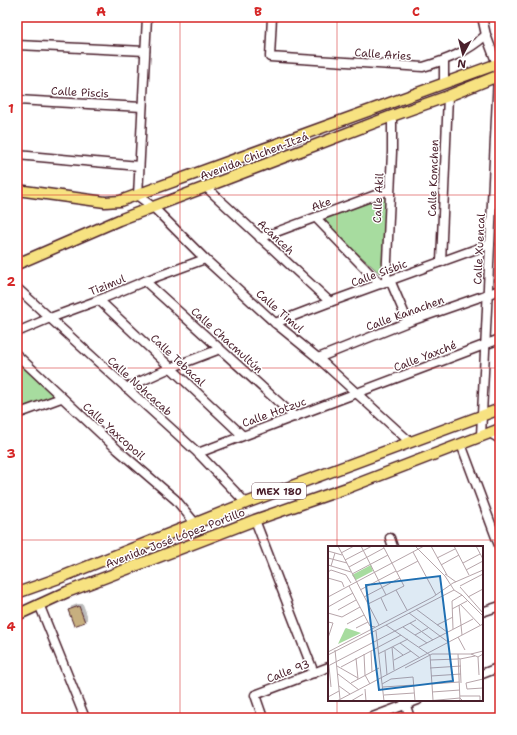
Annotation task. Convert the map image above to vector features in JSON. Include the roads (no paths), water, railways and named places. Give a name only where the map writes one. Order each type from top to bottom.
[{"type":"main road","name":"Avenida Chichen-Itzá","points":[[17,190],[105,202],[122,201],[499,63]]},
{"type":"main road","name":"Avenida Chichen-Itzá","points":[[17,264],[153,207],[207,188],[499,75]]},
{"type":"main road","points":[[122,201],[128,205],[134,215]]},
{"type":"main road","name":"Avenida José López Portillo","points":[[17,593],[60,578],[246,503],[500,410]]},
{"type":"main road","name":"Avenida José López Portillo","points":[[17,615],[67,592],[255,520],[347,488],[500,429]]},
{"type":"street","points":[[138,196],[147,17]]},
{"type":"street","name":"Calle Aries","points":[[272,17],[270,57],[423,67],[444,61],[472,47],[486,35]]},
{"type":"street","name":"Calle Xuencal","points":[[482,17],[486,35],[499,63],[497,149],[490,244],[482,416],[485,435]]},
{"type":"street","points":[[17,45],[145,50]]},
{"type":"street","points":[[444,61],[444,83]]},
{"type":"street","name":"Calle Komchen","points":[[441,262],[448,96]]},
{"type":"street","name":"Calle Piscis","points":[[17,100],[142,107]]},
{"type":"street","name":"Calle Akil","points":[[386,282],[389,190],[392,152],[392,116]]},
{"type":"street","points":[[17,156],[139,166]]},
{"type":"street","name":"Acanceh","points":[[207,188],[330,302]]},
{"type":"street","name":"Ake","points":[[260,238],[389,190]]},
{"type":"street","name":"Calle Timul","points":[[138,196],[153,207],[205,259],[275,323],[358,393],[410,442]]},
{"type":"street","points":[[316,218],[386,282],[408,322]]},
{"type":"street","name":"Calle Sisbic","points":[[275,323],[490,244]]},
{"type":"street","name":"Tizimul","points":[[17,332],[145,281],[205,259]]},
{"type":"street","name":"Calle Chacmultún","points":[[145,281],[296,416]]},
{"type":"street","name":"Calle Nohcacab","points":[[17,288],[198,452],[246,503]]},
{"type":"street","name":"Calle Kanachen","points":[[318,358],[408,322],[500,290]]},
{"type":"street","name":"Calle Tebacal","points":[[99,300],[242,435]]},
{"type":"street","name":"Calle Yaxché","points":[[358,393],[500,339]]},
{"type":"street","points":[[126,388],[170,368],[220,349]]},
{"type":"street","name":"Calle Yaxcopoil","points":[[17,355],[61,398],[176,500],[195,523]]},
{"type":"street","name":"Calle Hotzuc","points":[[198,452],[358,393]]},
{"type":"street","points":[[17,414],[61,398]]},
{"type":"street","points":[[485,435],[500,438]]},
{"type":"street","points":[[461,444],[500,548]]},
{"type":"street","points":[[255,520],[314,673]]},
{"type":"street","points":[[390,538],[393,546]]},
{"type":"street","points":[[40,604],[84,718]]},
{"type":"street","points":[[483,612],[500,606]]},
{"type":"street","points":[[483,674],[500,667]]},
{"type":"street","name":"Calle 93","points":[[263,718],[255,695],[328,668]]},
{"type":"street","points":[[370,718],[404,702],[410,718]]}]
